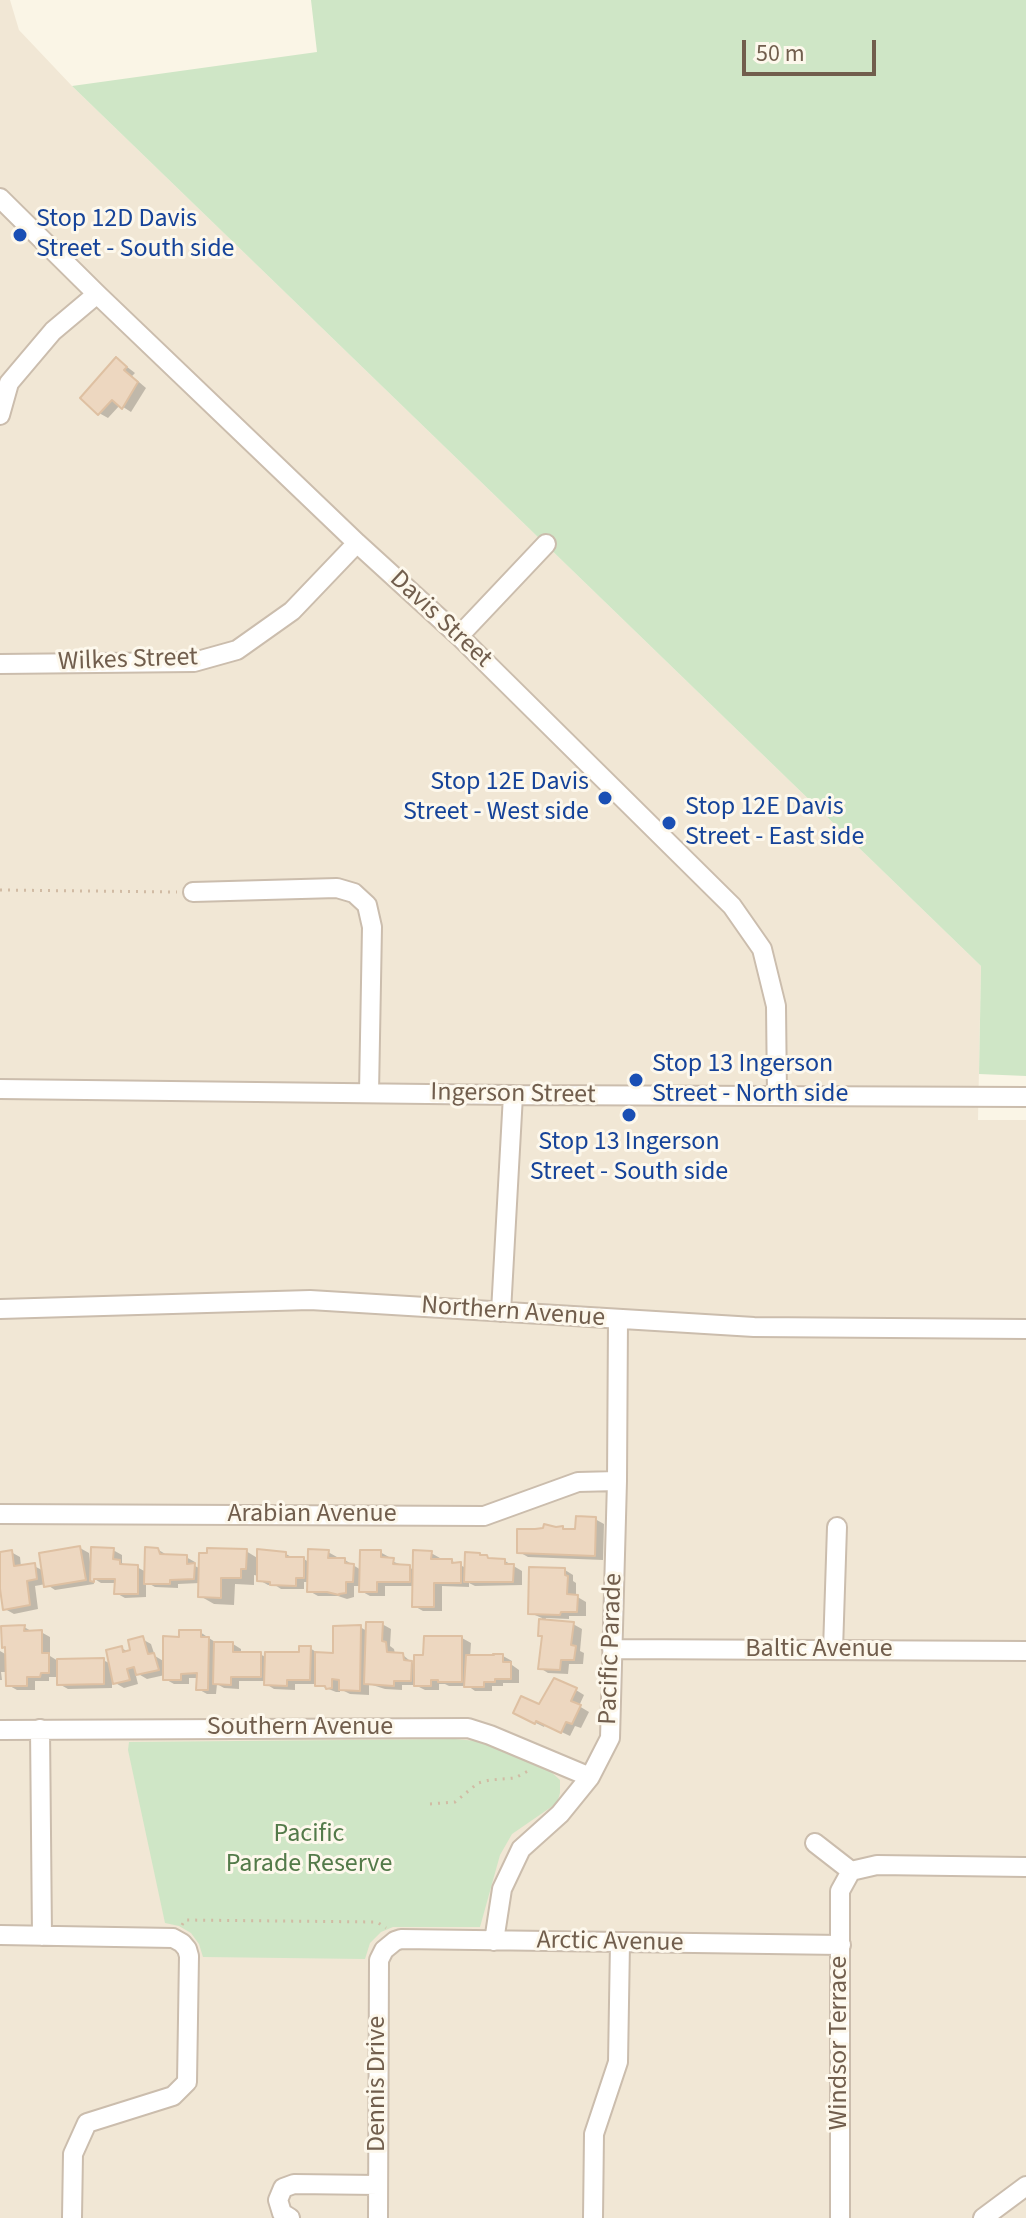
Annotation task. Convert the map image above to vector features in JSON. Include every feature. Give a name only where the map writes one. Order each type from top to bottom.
[{"type":"street","name":"Davis Street","points":[[0,198],[357,543],[459,636],[732,906],[762,949],[776,1006],[777,1096]]},
{"type":"street","points":[[0,415],[9,383],[53,331],[97,294]]},
{"type":"street","name":"Wilkes Street","points":[[0,664],[194,662],[237,650],[292,611],[357,543]]},
{"type":"street","points":[[459,636],[546,544]]},
{"type":"street","points":[[193,892],[337,888],[354,893],[367,905],[372,927],[369,1093]]},
{"type":"street","name":"Ingerson Street","points":[[0,1089],[1026,1097]]},
{"type":"street","points":[[501,1312],[513,1095]]},
{"type":"street","name":"Northern Avenue","points":[[0,1309],[310,1300],[754,1327],[1026,1329]]},
{"type":"street","name":"Pacific Parade","points":[[494,1941],[502,1889],[521,1849],[560,1814],[590,1777],[610,1738],[618,1319]]},
{"type":"street","name":"Arabian Avenue","points":[[0,1514],[484,1516],[578,1482],[617,1481]]},
{"type":"street","points":[[833,1650],[837,1527]]},
{"type":"street","name":"Baltic Avenue","points":[[612,1649],[1026,1651]]},
{"type":"street","name":"Southern Avenue","points":[[0,1730],[468,1728],[590,1777]]},
{"type":"street","points":[[40,1729],[42,1936]]},
{"type":"street","points":[[815,1843],[851,1871],[877,1865],[1026,1867]]},
{"type":"street","name":"Windsor Terrace","points":[[840,2218],[840,1891],[851,1871]]},
{"type":"street","points":[[0,1935],[173,1938],[182,1943],[189,1956],[187,2082],[173,2096],[87,2123],[73,2154],[72,2218]]},
{"type":"street","name":"Arctic Avenue","points":[[401,1939],[841,1945]]},
{"type":"street","name":"Dennis Drive","points":[[378,2218],[379,1960],[390,1944],[401,1939]]},
{"type":"street","points":[[593,2218],[594,2134],[618,2062],[620,1943]]},
{"type":"street","points":[[290,2218],[282,2213],[278,2200],[283,2188],[294,2184],[378,2185]]},
{"type":"street","points":[[983,2218],[1026,2186]]},
{"type":"path","points":[[0,890],[193,892]]},
{"type":"path","points":[[430,1804],[455,1802],[478,1783],[515,1778],[528,1771],[542,1756]]},
{"type":"path","points":[[173,1938],[185,1920],[377,1922],[401,1939]]},
{"type":"shaded area","points":[[0,0],[10,0],[19,30],[72,86],[981,966],[978,1120],[1026,1120],[1026,2218],[0,2218]]},
{"type":"green space","points":[[311,0],[1026,0],[1026,1076],[979,1074],[981,966],[72,86],[317,52]]},
{"type":"green space","name":"Pacific Parade Reserve","points":[[455,1739],[488,1742],[549,1770],[560,1780],[557,1803],[512,1834],[500,1855],[480,1927],[393,1927],[381,1932],[370,1943],[365,1959],[203,1957],[191,1933],[165,1923],[128,1750],[129,1742]]},
{"type":"building","points":[[116,357],[127,367],[124,370],[138,382],[122,409],[112,400],[98,415],[80,398]]},
{"type":"building","points":[[576,1516],[596,1517],[595,1556],[517,1553],[517,1529],[543,1528],[544,1524],[575,1529]]},
{"type":"building","points":[[80,1546],[86,1580],[44,1587],[39,1553]]},
{"type":"building","points":[[91,1547],[114,1548],[113,1559],[120,1560],[120,1564],[138,1565],[138,1594],[114,1594],[115,1579],[90,1581]]},
{"type":"building","points":[[145,1547],[158,1548],[160,1554],[187,1555],[187,1564],[195,1563],[194,1579],[170,1580],[170,1584],[144,1584]]},
{"type":"building","points":[[207,1548],[247,1549],[246,1569],[241,1569],[241,1578],[221,1578],[221,1598],[198,1597],[199,1553],[207,1553]]},
{"type":"building","points":[[257,1549],[286,1552],[286,1557],[304,1557],[304,1578],[296,1578],[296,1586],[257,1581]]},
{"type":"building","points":[[308,1549],[329,1550],[328,1558],[345,1558],[345,1563],[354,1564],[353,1582],[346,1582],[346,1593],[307,1592]]},
{"type":"building","points":[[12,1550],[14,1566],[35,1563],[37,1579],[27,1581],[30,1605],[3,1610],[0,1552]]},
{"type":"building","points":[[360,1550],[381,1550],[381,1557],[394,1558],[393,1564],[410,1565],[410,1582],[377,1582],[377,1592],[359,1592]]},
{"type":"building","points":[[413,1550],[432,1551],[431,1559],[461,1562],[461,1583],[434,1583],[434,1607],[412,1607]]},
{"type":"building","points":[[465,1552],[505,1559],[505,1564],[514,1564],[513,1582],[464,1582]]},
{"type":"building","points":[[529,1567],[565,1568],[567,1594],[578,1595],[577,1612],[528,1614]]},
{"type":"building","points":[[539,1619],[574,1622],[571,1645],[576,1646],[574,1660],[561,1660],[560,1670],[538,1669],[542,1636],[538,1636]]},
{"type":"building","points":[[366,1622],[383,1622],[382,1641],[386,1642],[387,1652],[403,1653],[404,1660],[412,1661],[411,1681],[394,1681],[394,1686],[364,1684]]},
{"type":"building","points":[[25,1625],[24,1631],[42,1630],[42,1653],[49,1653],[49,1673],[27,1677],[27,1686],[6,1686],[1,1626]]},
{"type":"building","points":[[361,1625],[360,1691],[339,1690],[339,1680],[332,1679],[332,1688],[315,1686],[315,1652],[333,1653],[333,1626]]},
{"type":"building","points":[[179,1630],[201,1630],[201,1637],[209,1637],[208,1690],[196,1690],[197,1673],[181,1674],[181,1680],[163,1680],[163,1636],[179,1637]]},
{"type":"building","points":[[143,1636],[148,1654],[154,1653],[159,1670],[136,1675],[134,1667],[127,1669],[130,1680],[113,1684],[106,1650],[122,1646],[123,1652],[130,1650],[128,1640]]},
{"type":"building","points":[[424,1636],[462,1636],[462,1682],[431,1680],[431,1686],[414,1686],[414,1655],[423,1655]]},
{"type":"building","points":[[214,1642],[233,1642],[233,1652],[261,1652],[261,1677],[231,1677],[231,1685],[213,1684]]},
{"type":"building","points":[[299,1646],[311,1646],[310,1680],[287,1680],[287,1686],[264,1685],[265,1652],[299,1652]]},
{"type":"building","points":[[503,1654],[503,1662],[511,1662],[511,1679],[484,1682],[484,1687],[464,1687],[466,1655]]},
{"type":"building","points":[[104,1658],[104,1684],[57,1685],[57,1659]]},
{"type":"building","points":[[554,1678],[577,1688],[571,1701],[581,1705],[572,1724],[566,1722],[561,1733],[513,1713],[521,1696],[539,1704]]},
{"type":"place","name":"Stop 12D Davis Street - South side","points":[[20,235]]},
{"type":"place","name":"Stop 12E Davis Street - West side","points":[[605,798]]},
{"type":"place","name":"Stop 12E Davis Street - East side","points":[[669,823]]},
{"type":"place","name":"Stop 13 Ingerson Street - North side","points":[[636,1080]]},
{"type":"place","name":"Stop 13 Ingerson Street - South side","points":[[629,1115]]}]
